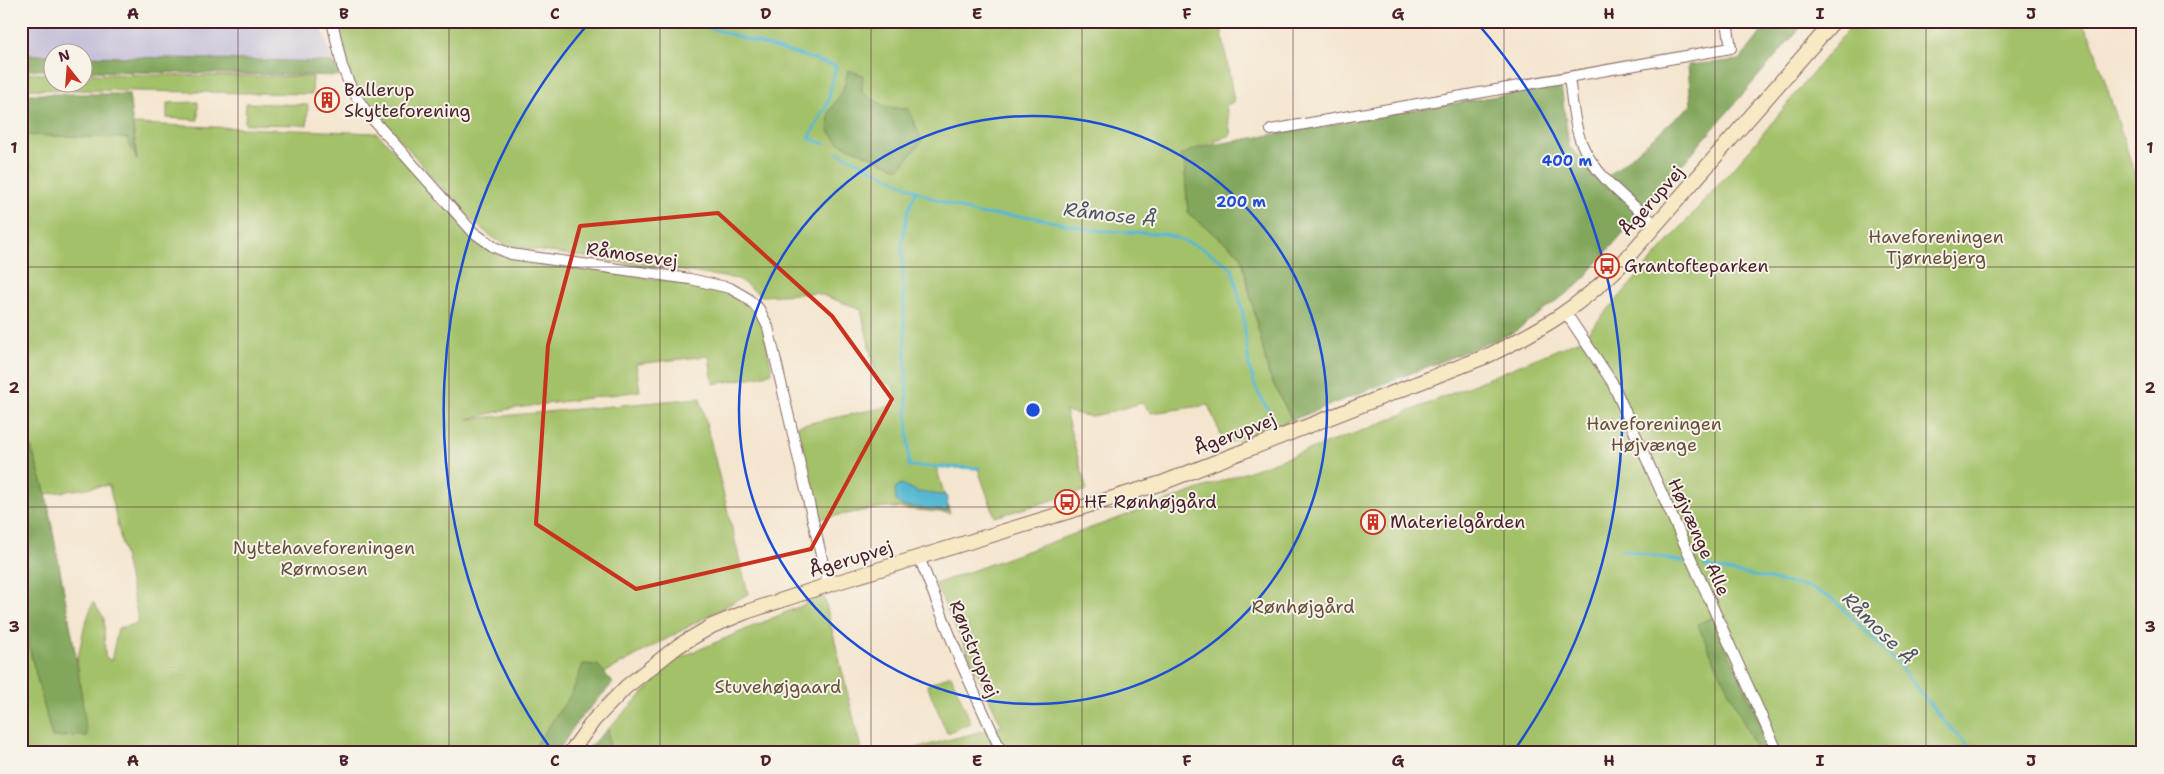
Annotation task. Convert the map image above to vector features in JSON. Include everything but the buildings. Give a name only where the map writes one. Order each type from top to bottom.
[{"type":"street","name":"Råmosevej","points":[[332,21],[342,66],[352,90],[368,114],[474,232],[494,248],[511,254],[730,288],[747,298],[759,309],[768,327],[828,585]]},
{"type":"street","points":[[1271,130],[1731,48],[1727,21]]},
{"type":"street","name":"Ågerupvej","points":[[570,753],[594,720],[626,687],[678,646],[712,626],[828,585],[1162,483],[1487,356],[1526,338],[1566,314],[1613,274],[1834,21]]},
{"type":"street","points":[[1569,77],[1575,122],[1593,164],[1611,184],[1656,225]]},
{"type":"street","name":"Højvænge Alle","points":[[1566,314],[1612,382],[1778,753]]},
{"type":"street","name":"Rønstrupvej","points":[[920,557],[961,664],[1002,753]]},
{"type":"highlighted area","points":[[718,213],[832,316],[892,399],[811,549],[636,589],[536,524],[548,345],[580,226]]},
{"type":"shaded area","points":[[21,21],[320,21],[332,62],[92,56],[92,42],[42,42],[42,55],[21,55]]},
{"type":"green space","points":[[337,21],[1220,21],[1234,102],[1226,105],[1231,135],[1179,156],[1184,159],[1188,213],[1241,255],[1269,375],[1292,420],[1225,444],[1208,405],[1151,413],[1142,403],[1091,417],[1065,411],[1087,490],[995,517],[978,469],[936,467],[950,513],[884,507],[819,519],[796,426],[899,404],[892,385],[877,381],[861,309],[816,293],[762,296],[738,279],[508,246],[481,228],[453,201],[368,105],[350,74],[344,57]]},
{"type":"green space","points":[[1770,21],[1806,21],[1578,285],[1513,333],[1292,420],[1269,375],[1241,255],[1188,213],[1184,160],[1179,156],[1200,147],[1561,85],[1569,147],[1605,179],[1691,105],[1688,65],[1740,60]]},
{"type":"green space","points":[[1855,21],[2081,21],[2091,38],[2143,199],[2143,753],[897,753],[1002,726],[935,584],[1372,427],[1582,339],[1752,147]]},
{"type":"green space","points":[[21,55],[42,55],[42,70],[21,70]]},
{"type":"green space","points":[[92,56],[332,62],[341,76],[92,71]]},
{"type":"green space","points":[[848,70],[863,75],[862,93],[887,107],[909,109],[922,141],[899,169],[839,143],[828,130],[829,112],[843,90]]},
{"type":"green space","points":[[23,73],[42,74],[42,89],[23,89]]},
{"type":"green space","points":[[92,74],[313,77],[312,94],[92,90]]},
{"type":"green space","points":[[21,94],[129,94],[137,161],[127,138],[21,135]]},
{"type":"green space","points":[[198,102],[198,120],[167,118],[167,103]]},
{"type":"green space","points":[[246,103],[308,105],[307,125],[245,124]]},
{"type":"green space","name":"Nyttehaveforeningen Rørmosen","points":[[133,124],[377,133],[493,252],[507,257],[688,284],[729,293],[754,310],[764,330],[772,372],[761,376],[713,384],[709,356],[636,364],[640,391],[509,409],[468,419],[700,398],[748,594],[606,672],[543,753],[21,753],[21,615],[52,737],[86,736],[77,662],[84,628],[93,602],[104,618],[105,656],[111,661],[118,628],[139,623],[109,485],[46,494],[21,416],[21,135],[127,138],[137,158]]},
{"type":"green space","points":[[21,416],[46,494],[77,662],[87,736],[52,737],[21,615]]},
{"type":"green space","name":"Stuvehøjgaard","points":[[824,596],[862,753],[584,753],[677,659]]},
{"type":"green space","points":[[1713,617],[1773,753],[1758,753],[1697,624]]},
{"type":"green space","points":[[583,664],[598,665],[613,683],[577,722],[557,753],[530,753],[572,693]]},
{"type":"green space","points":[[951,675],[971,723],[947,733],[927,685]]},
{"type":"green space","points":[[608,729],[610,753],[582,753]]},
{"type":"water","points":[[901,484],[918,492],[948,496],[947,511],[901,506],[896,501],[895,488]]},
{"type":"waterway","name":"Råmose Å","points":[[686,21],[836,66],[827,105],[809,138],[824,144]]},
{"type":"waterway","name":"Råmose Å","points":[[837,152],[929,197],[978,214],[1032,217],[1092,230],[1166,234],[1204,249],[1232,268],[1243,313],[1249,366],[1256,389],[1271,415]]},
{"type":"waterway","points":[[916,191],[908,211],[902,243],[909,466],[979,468]]},
{"type":"waterway","name":"Råmose Å","points":[[1621,549],[1684,562]]},
{"type":"waterway","name":"Råmose Å","points":[[1704,566],[1809,587],[1834,600],[1897,663],[1941,718],[1975,753]]},
{"type":"place","name":"Ballerup Skytteforening","points":[[327,100]]},
{"type":"place","name":"Grantofteparken","points":[[1607,266]]},
{"type":"place","name":"HF Rønhøjgård","points":[[1067,502]]},
{"type":"place","name":"Materielgården","points":[[1373,522]]},
{"type":"park label","name":"Haveforeningen Tjørnebjerg","points":[[1936,247]]},
{"type":"park label","name":"Haveforeningen Højvænge","points":[[1654,434]]},
{"type":"park label","name":"Rønhøjgård","points":[[1303,607]]}]
